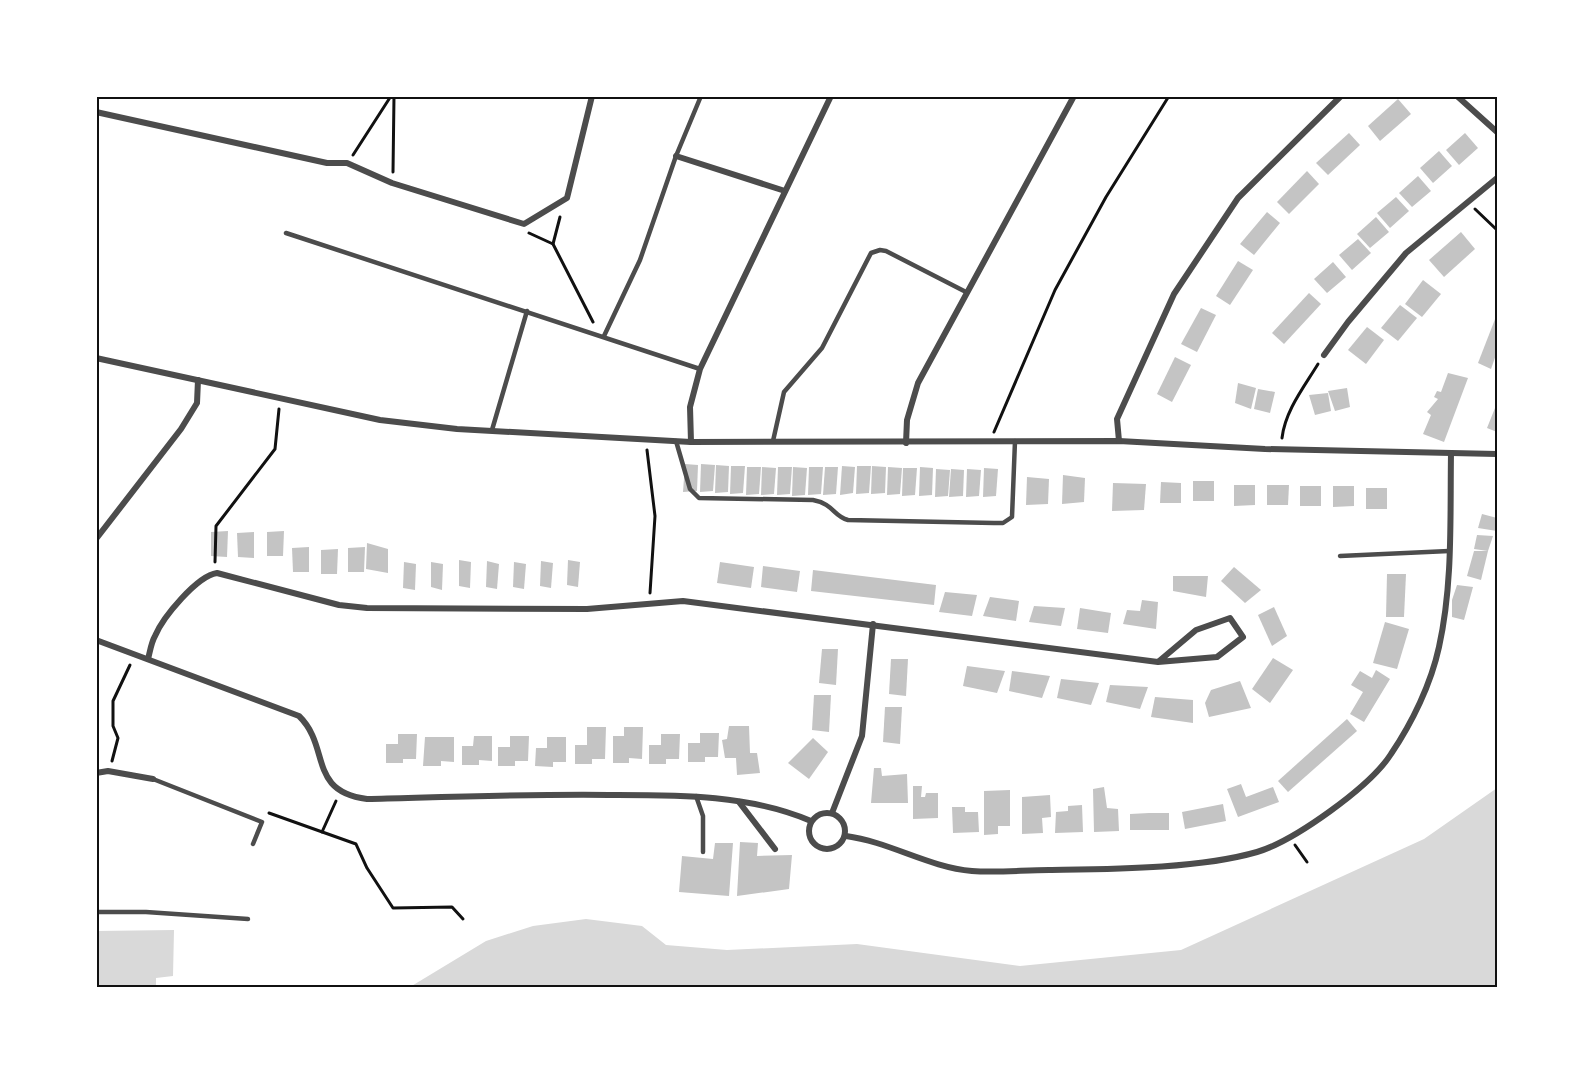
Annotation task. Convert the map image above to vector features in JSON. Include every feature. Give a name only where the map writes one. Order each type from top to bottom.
[{"type":"street","points":[[96,112],[327,163],[347,163],[393,183],[524,224],[567,198],[592,96]]},
{"type":"street","points":[[691,442],[690,407],[700,369],[831,96]]},
{"type":"street","points":[[906,442],[907,420],[918,382],[1074,96]]},
{"type":"street","points":[[1119,441],[1118,419],[1174,294],[1238,198],[1333,99],[1341,96]]},
{"type":"street","points":[[1457,96],[1497,132]]},
{"type":"street","points":[[676,156],[785,191]]},
{"type":"street","points":[[1324,355],[1348,322],[1406,253],[1497,178]]},
{"type":"street","points":[[96,359],[380,420],[492,430],[691,442],[1119,441],[1281,450],[1497,454]]},
{"type":"street","points":[[96,539],[181,429],[197,403],[198,380]]},
{"type":"street","points":[[846,836],[842,820],[832,813],[820,814],[811,821],[810,838],[819,848],[831,849],[846,836],[870,839],[947,867],[973,871],[1095,869],[1199,862],[1258,852],[1306,828],[1347,798],[1390,756],[1417,708],[1439,649],[1449,593],[1451,453]]},
{"type":"street","points":[[148,659],[155,635],[179,603],[206,575],[215,573],[339,605],[367,608],[587,609],[683,602],[873,624],[1158,662],[1217,657],[1243,637],[1230,618],[1196,630],[1158,662]]},
{"type":"street","points":[[832,813],[862,736],[873,624]]},
{"type":"street","points":[[96,640],[299,716],[309,725],[326,776],[340,791],[350,797],[367,799],[562,795],[696,796],[782,808],[811,821]]},
{"type":"street","points":[[96,773],[110,771],[153,779]]},
{"type":"street","points":[[738,802],[775,849]]},
{"type":"lane","points":[[601,335],[640,260],[676,156],[701,96]]},
{"type":"lane","points":[[286,233],[700,369]]},
{"type":"lane","points":[[772,441],[784,392],[822,348],[872,253],[880,250],[886,251],[966,292]]},
{"type":"lane","points":[[492,430],[527,311]]},
{"type":"lane","points":[[676,441],[690,489],[699,498],[813,500],[832,506],[841,519],[848,520],[994,523],[1009,521],[1012,517],[1015,441]]},
{"type":"lane","points":[[1340,556],[1449,551]]},
{"type":"lane","points":[[153,779],[262,822],[253,844]]},
{"type":"lane","points":[[696,796],[703,816],[704,852]]},
{"type":"lane","points":[[96,912],[146,912],[248,919]]},
{"type":"path","points":[[347,163],[393,96]]},
{"type":"path","points":[[393,96],[393,183]]},
{"type":"path","points":[[990,442],[1055,290],[1106,197],[1169,96]]},
{"type":"path","points":[[553,244],[564,200]]},
{"type":"path","points":[[1467,201],[1497,230]]},
{"type":"path","points":[[524,224],[529,233],[553,244],[601,335]]},
{"type":"path","points":[[1281,450],[1284,427],[1298,395],[1324,355]]},
{"type":"path","points":[[215,573],[216,525],[275,449],[281,398]]},
{"type":"path","points":[[645,439],[656,516],[649,604]]},
{"type":"path","points":[[110,771],[118,738],[113,726],[113,701],[135,654]]},
{"type":"path","points":[[340,791],[322,832],[356,844],[367,868],[393,908],[452,906],[463,919]]},
{"type":"path","points":[[1288,836],[1307,862]]},
{"type":"shaded area","points":[[1497,788],[1497,987],[410,987],[486,941],[533,926],[586,919],[642,926],[666,945],[727,950],[857,944],[1020,966],[1181,950],[1424,839]]},
{"type":"shaded area","points":[[174,930],[173,976],[156,978],[156,987],[96,987],[96,931]]},
{"type":"building","points":[[1398,99],[1411,114],[1380,141],[1368,126]]},
{"type":"building","points":[[1349,133],[1360,145],[1328,175],[1316,163]]},
{"type":"building","points":[[1465,133],[1478,148],[1459,165],[1446,150]]},
{"type":"building","points":[[1439,151],[1452,166],[1433,183],[1420,168]]},
{"type":"building","points":[[1307,171],[1319,184],[1289,214],[1277,202]]},
{"type":"building","points":[[1418,176],[1431,191],[1412,207],[1399,193]]},
{"type":"building","points":[[1396,197],[1409,211],[1390,228],[1377,213]]},
{"type":"building","points":[[1267,212],[1280,223],[1254,255],[1240,244]]},
{"type":"building","points":[[1376,217],[1389,232],[1370,248],[1357,234]]},
{"type":"building","points":[[1461,232],[1475,249],[1444,277],[1429,260]]},
{"type":"building","points":[[1358,239],[1371,253],[1352,270],[1339,255]]},
{"type":"building","points":[[1238,261],[1253,270],[1230,305],[1216,296]]},
{"type":"building","points":[[1333,262],[1346,277],[1327,293],[1314,279]]},
{"type":"building","points":[[1423,280],[1441,294],[1422,317],[1405,304]]},
{"type":"building","points":[[1309,293],[1321,304],[1284,344],[1272,333]]},
{"type":"building","points":[[1400,305],[1417,318],[1398,341],[1381,328]]},
{"type":"building","points":[[1201,308],[1216,315],[1197,352],[1181,344]]},
{"type":"building","points":[[1497,314],[1497,352],[1491,369],[1478,363]]},
{"type":"building","points":[[1367,327],[1384,340],[1366,364],[1348,350]]},
{"type":"building","points":[[1175,357],[1191,365],[1172,402],[1157,394]]},
{"type":"building","points":[[1448,373],[1468,378],[1444,442],[1423,434],[1431,415],[1427,412],[1438,399],[1434,397],[1437,391],[1441,392]]},
{"type":"building","points":[[1238,383],[1256,388],[1251,409],[1235,403]]},
{"type":"building","points":[[1347,388],[1350,407],[1335,411],[1328,391]]},
{"type":"building","points":[[1258,389],[1275,392],[1270,413],[1254,409]]},
{"type":"building","points":[[1328,393],[1331,411],[1315,415],[1309,395]]},
{"type":"building","points":[[1497,403],[1497,432],[1487,428]]},
{"type":"building","points":[[685,464],[698,465],[697,491],[683,492]]},
{"type":"building","points":[[701,464],[715,465],[713,491],[700,492]]},
{"type":"building","points":[[716,465],[729,466],[728,492],[715,493]]},
{"type":"building","points":[[731,466],[745,466],[743,493],[730,494]]},
{"type":"building","points":[[842,466],[855,467],[853,493],[840,495]]},
{"type":"building","points":[[857,466],[871,466],[869,493],[856,494]]},
{"type":"building","points":[[872,466],[886,467],[885,493],[871,494]]},
{"type":"building","points":[[747,467],[761,467],[759,494],[746,495]]},
{"type":"building","points":[[762,467],[776,468],[774,494],[761,495]]},
{"type":"building","points":[[778,467],[792,467],[790,494],[777,495]]},
{"type":"building","points":[[793,467],[807,468],[805,495],[792,496]]},
{"type":"building","points":[[809,467],[823,467],[821,494],[808,495]]},
{"type":"building","points":[[825,467],[838,467],[836,494],[823,495]]},
{"type":"building","points":[[888,467],[902,468],[900,494],[887,495]]},
{"type":"building","points":[[920,467],[933,468],[932,495],[919,496]]},
{"type":"building","points":[[903,468],[917,468],[915,495],[902,496]]},
{"type":"building","points":[[984,468],[998,469],[996,496],[983,497]]},
{"type":"building","points":[[936,469],[950,470],[948,496],[935,497]]},
{"type":"building","points":[[951,469],[964,470],[963,496],[949,497]]},
{"type":"building","points":[[967,469],[981,470],[979,496],[966,497]]},
{"type":"building","points":[[1063,475],[1085,478],[1084,502],[1062,504]]},
{"type":"building","points":[[1027,477],[1049,479],[1048,504],[1026,505]]},
{"type":"building","points":[[1193,481],[1214,481],[1214,501],[1193,501]]},
{"type":"building","points":[[1161,482],[1181,483],[1181,503],[1160,503]]},
{"type":"building","points":[[1113,483],[1146,484],[1144,510],[1112,511]]},
{"type":"building","points":[[1234,485],[1255,485],[1255,505],[1234,506]]},
{"type":"building","points":[[1267,485],[1289,485],[1288,505],[1267,505]]},
{"type":"building","points":[[1300,486],[1321,486],[1321,506],[1300,506]]},
{"type":"building","points":[[1333,486],[1354,486],[1354,506],[1333,507]]},
{"type":"building","points":[[1366,488],[1387,488],[1387,509],[1366,509]]},
{"type":"building","points":[[1482,514],[1497,518],[1497,531],[1478,528]]},
{"type":"building","points":[[228,531],[227,557],[211,556],[211,532]]},
{"type":"building","points":[[284,531],[283,556],[267,556],[267,532]]},
{"type":"building","points":[[254,532],[254,558],[238,557],[237,533]]},
{"type":"building","points":[[1477,535],[1493,536],[1488,551],[1474,549]]},
{"type":"building","points":[[367,543],[388,549],[388,573],[366,569]]},
{"type":"building","points":[[309,547],[309,572],[293,572],[292,548]]},
{"type":"building","points":[[365,547],[364,572],[348,572],[348,548]]},
{"type":"building","points":[[338,549],[337,574],[321,574],[321,550]]},
{"type":"building","points":[[1474,551],[1488,551],[1481,580],[1467,576]]},
{"type":"building","points":[[459,560],[471,562],[470,588],[459,586]]},
{"type":"building","points":[[568,560],[580,562],[578,587],[567,585]]},
{"type":"building","points":[[487,561],[499,564],[497,589],[486,587]]},
{"type":"building","points":[[541,561],[553,563],[551,588],[540,586]]},
{"type":"building","points":[[404,562],[416,564],[415,590],[403,588]]},
{"type":"building","points":[[431,562],[443,564],[442,590],[431,587]]},
{"type":"building","points":[[514,562],[526,564],[524,589],[513,587]]},
{"type":"building","points":[[720,562],[754,567],[751,588],[717,583]]},
{"type":"building","points":[[763,566],[800,571],[797,592],[761,587]]},
{"type":"building","points":[[1234,567],[1261,590],[1245,603],[1221,581]]},
{"type":"building","points":[[813,570],[936,585],[934,605],[811,591]]},
{"type":"building","points":[[1387,574],[1406,574],[1404,617],[1386,617]]},
{"type":"building","points":[[1173,576],[1208,576],[1206,597],[1173,591]]},
{"type":"building","points":[[1457,585],[1473,587],[1464,620],[1452,617],[1452,600]]},
{"type":"building","points":[[945,592],[977,595],[972,616],[939,612]]},
{"type":"building","points":[[990,597],[1019,601],[1016,621],[983,616]]},
{"type":"building","points":[[1142,600],[1158,602],[1156,629],[1123,624],[1127,610],[1140,611]]},
{"type":"building","points":[[1034,606],[1065,608],[1061,626],[1029,622]]},
{"type":"building","points":[[1274,607],[1287,636],[1272,646],[1258,615]]},
{"type":"building","points":[[1080,608],[1111,613],[1108,633],[1077,629]]},
{"type":"building","points":[[1385,622],[1409,629],[1397,669],[1373,663]]},
{"type":"building","points":[[822,649],[838,649],[836,685],[819,683]]},
{"type":"building","points":[[1273,658],[1293,670],[1270,703],[1252,689]]},
{"type":"building","points":[[891,659],[908,659],[906,696],[889,694]]},
{"type":"building","points":[[967,666],[1005,671],[997,693],[963,686]]},
{"type":"building","points":[[1376,670],[1390,679],[1364,722],[1350,714],[1363,692],[1351,685],[1360,671],[1372,678]]},
{"type":"building","points":[[1012,671],[1050,676],[1042,698],[1009,691]]},
{"type":"building","points":[[1061,679],[1099,683],[1091,705],[1057,698]]},
{"type":"building","points":[[1240,681],[1251,708],[1209,717],[1205,703],[1211,690]]},
{"type":"building","points":[[1110,685],[1148,687],[1140,709],[1106,702]]},
{"type":"building","points":[[814,695],[831,695],[829,732],[812,730]]},
{"type":"building","points":[[1155,697],[1193,700],[1193,723],[1151,717]]},
{"type":"building","points":[[885,707],[902,707],[900,744],[883,742]]},
{"type":"building","points":[[1347,719],[1357,731],[1288,792],[1278,781]]},
{"type":"building","points":[[729,726],[749,726],[750,753],[757,753],[760,773],[737,775],[736,758],[725,758],[722,740],[727,739]]},
{"type":"building","points":[[587,727],[606,727],[605,759],[592,759],[592,764],[575,764],[575,745],[587,745]]},
{"type":"building","points":[[624,727],[643,727],[642,759],[629,758],[629,763],[613,763],[613,736],[624,736]]},
{"type":"building","points":[[700,733],[719,733],[718,757],[705,757],[705,762],[688,762],[688,743],[700,743]]},
{"type":"building","points":[[398,734],[417,734],[416,759],[403,759],[403,763],[386,763],[386,744],[398,744]]},
{"type":"building","points":[[661,734],[680,734],[679,759],[666,759],[666,764],[649,764],[649,745],[661,745]]},
{"type":"building","points":[[474,736],[492,736],[492,761],[479,760],[479,765],[462,765],[462,746],[473,746]]},
{"type":"building","points":[[510,736],[529,736],[528,761],[515,761],[515,766],[498,766],[498,747],[510,747]]},
{"type":"building","points":[[425,737],[454,737],[454,762],[441,761],[441,766],[423,766]]},
{"type":"building","points":[[547,737],[566,737],[566,762],[553,762],[553,767],[535,766],[536,748],[547,748]]},
{"type":"building","points":[[813,738],[828,752],[809,779],[788,763]]},
{"type":"building","points":[[874,768],[881,768],[882,776],[907,774],[908,803],[871,803]]},
{"type":"building","points":[[1241,784],[1246,797],[1273,787],[1279,802],[1238,817],[1227,789]]},
{"type":"building","points":[[913,786],[922,786],[921,797],[925,797],[926,793],[938,793],[938,818],[913,819]]},
{"type":"building","points":[[1104,787],[1107,808],[1118,809],[1119,831],[1094,832],[1093,789]]},
{"type":"building","points":[[1010,790],[1010,826],[998,826],[998,834],[984,835],[984,791]]},
{"type":"building","points":[[1050,795],[1051,817],[1042,818],[1043,833],[1022,834],[1022,797]]},
{"type":"building","points":[[1223,804],[1226,821],[1185,829],[1182,812]]},
{"type":"building","points":[[1082,805],[1083,832],[1055,833],[1056,812],[1068,811],[1068,806]]},
{"type":"building","points":[[952,807],[965,807],[965,812],[978,812],[979,832],[953,833]]},
{"type":"building","points":[[1169,813],[1169,830],[1130,830],[1130,814]]},
{"type":"building","points":[[740,842],[758,843],[757,856],[792,855],[789,889],[737,896]]},
{"type":"building","points":[[715,843],[733,843],[729,896],[679,892],[682,856],[713,859]]}]
